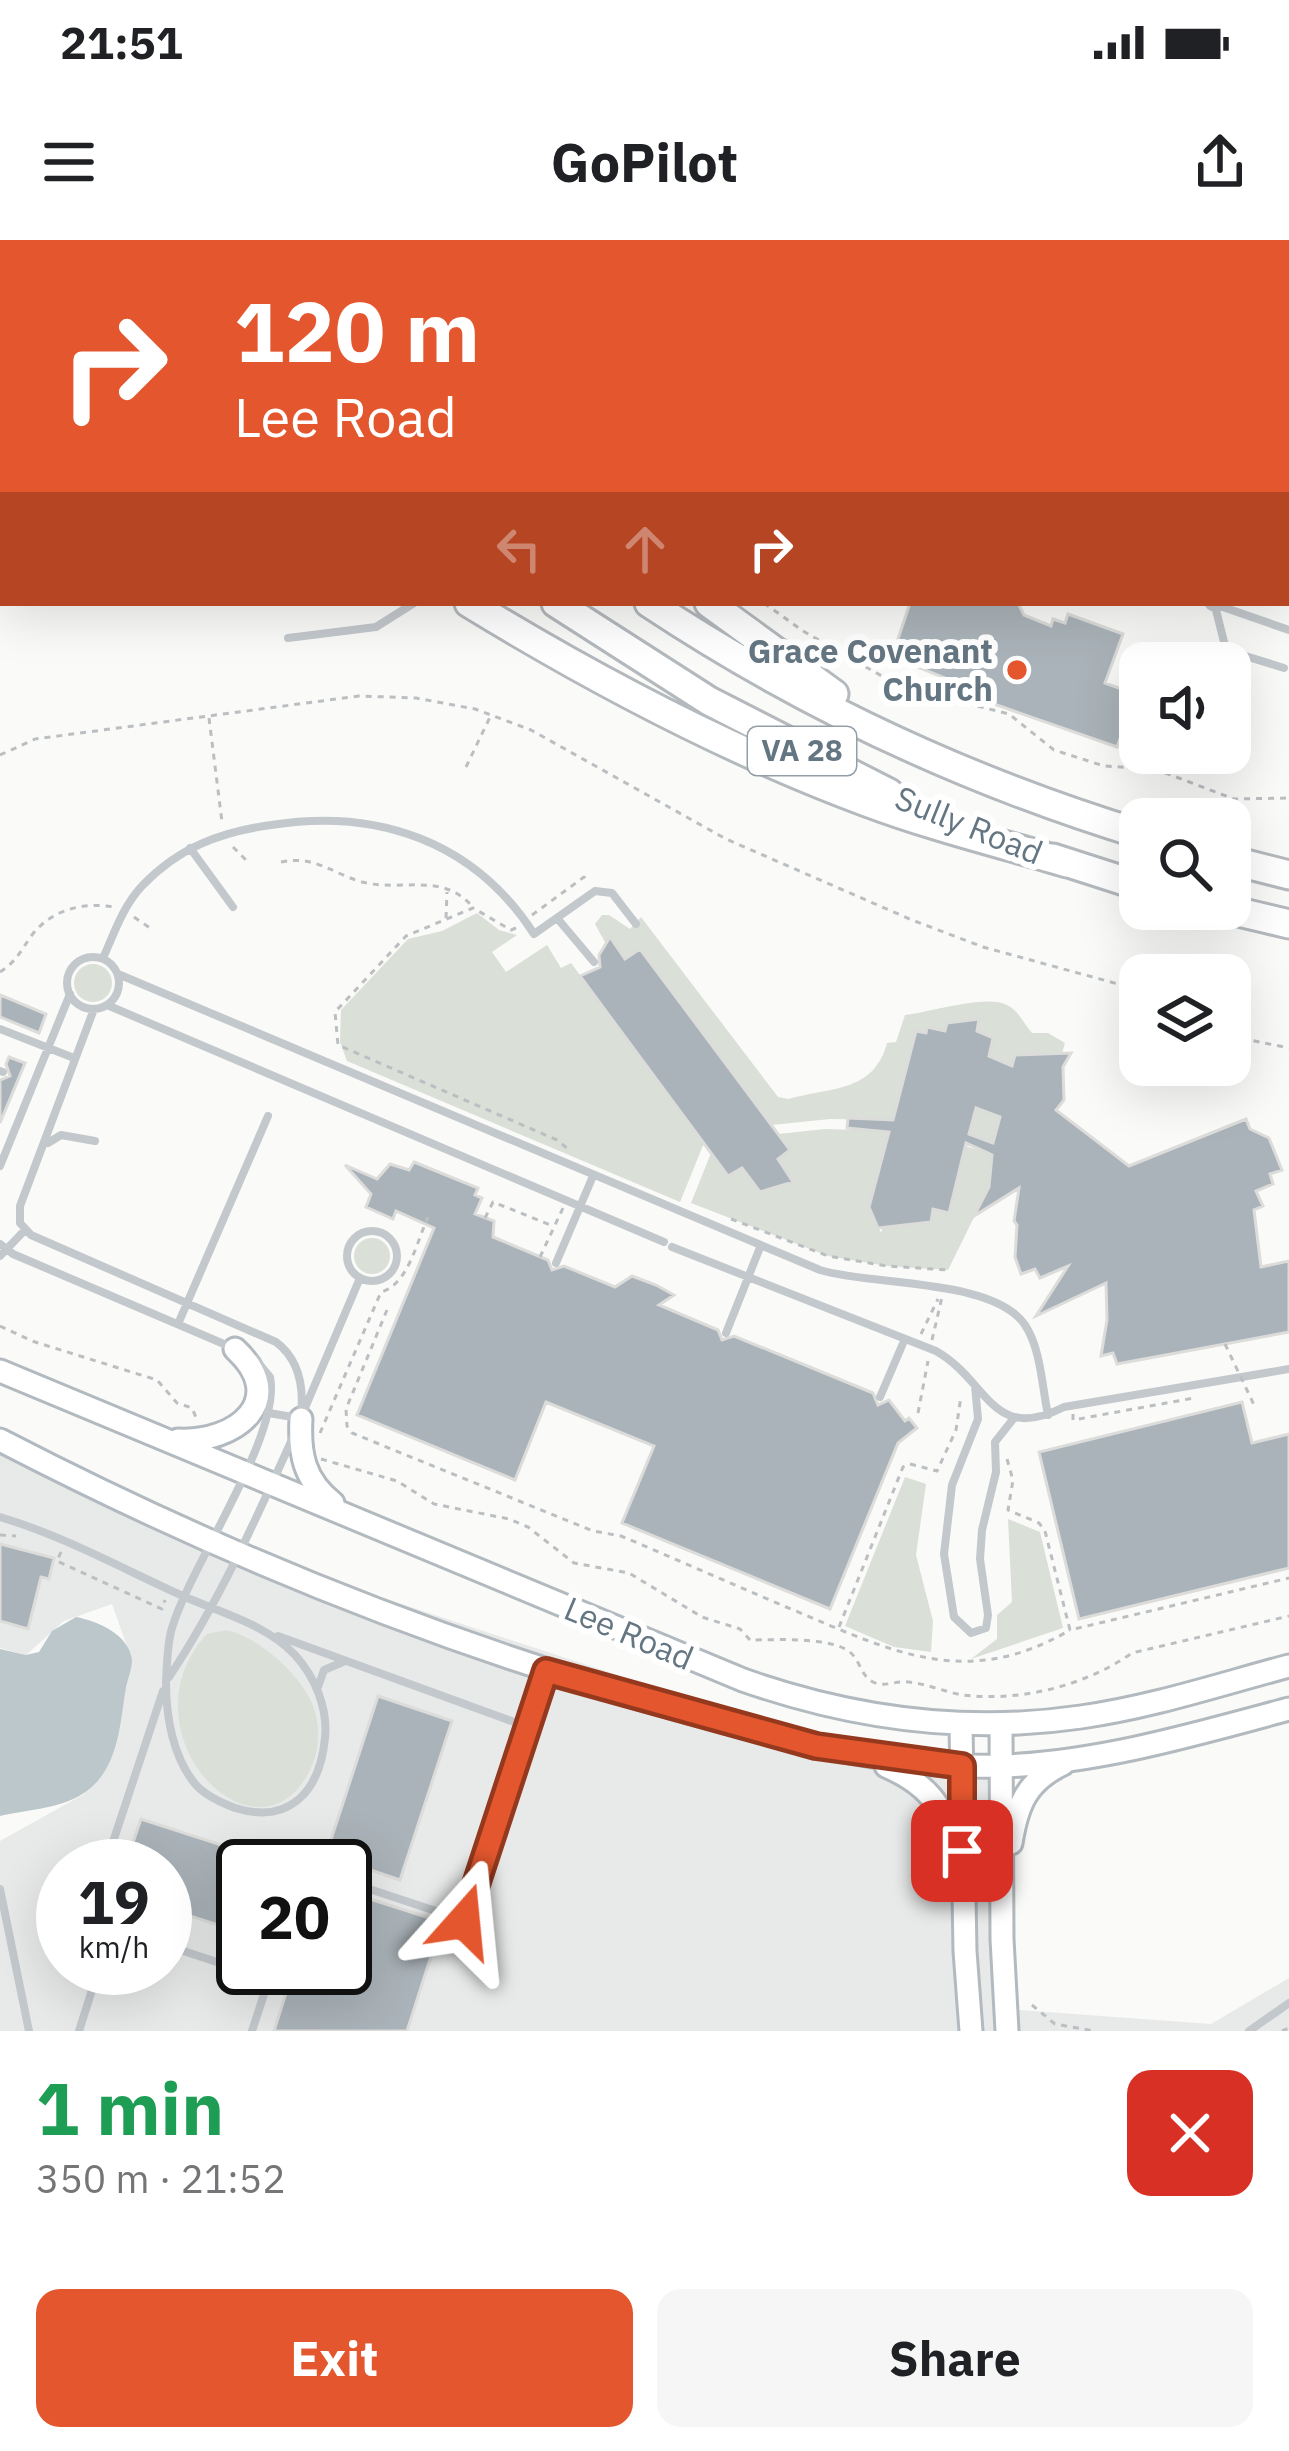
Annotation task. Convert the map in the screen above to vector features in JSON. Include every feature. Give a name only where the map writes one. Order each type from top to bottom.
[{"type":"highway","points":[[474,606],[644,705],[822,785],[903,815],[1067,863]]},
{"type":"highway","name":"Sully Road","points":[[561,606],[669,677],[772,736],[916,805],[1119,879]]},
{"type":"highway","name":"Sully Road","points":[[654,606],[801,692],[914,748],[1012,790],[1119,827]]},
{"type":"highway","points":[[713,606],[840,698],[1012,790]]},
{"type":"highway","points":[[1251,865],[1289,875]]},
{"type":"highway","points":[[1251,915],[1289,923]]},
{"type":"street","points":[[167,1440],[209,1438],[233,1430],[249,1416],[259,1387],[253,1368],[235,1349]]},
{"type":"street","name":"Lee Road","points":[[0,1371],[785,1695],[903,1720],[1001,1724],[1121,1709],[1289,1666]]},
{"type":"street","points":[[301,1419],[305,1471],[323,1496],[353,1518]]},
{"type":"street","name":"Lee Road","points":[[0,1440],[102,1492],[374,1609],[546,1671],[746,1728],[858,1754],[962,1766],[1076,1759],[1289,1709]]},
{"type":"street","points":[[1001,1724],[1007,2031]]},
{"type":"street","points":[[961,1725],[970,2031]]},
{"type":"street","points":[[858,1754],[912,1778],[942,1808],[951,1835],[964,1930]]},
{"type":"street","points":[[1002,1940],[1011,1844],[1024,1795],[1042,1776],[1076,1759]]},
{"type":"lane","points":[[288,638],[376,627],[409,606]]},
{"type":"lane","points":[[1214,606],[1224,642]]},
{"type":"lane","points":[[1219,606],[1289,630]]},
{"type":"lane","points":[[1251,658],[1284,668]]},
{"type":"lane","points":[[103,958],[141,886],[190,848],[225,834],[287,822],[331,820],[400,829],[462,861],[534,934],[595,891],[612,893],[636,924]]},
{"type":"lane","points":[[190,848],[232,907]]},
{"type":"lane","points":[[556,918],[594,962]]},
{"type":"lane","points":[[0,1166],[70,994],[69,975],[77,962],[103,958],[118,974],[832,1274],[941,1287],[1008,1309],[1026,1326],[1032,1340],[1048,1415]]},
{"type":"lane","points":[[70,994],[80,1005],[94,1009],[107,1005],[118,989],[118,974]]},
{"type":"lane","points":[[107,1005],[952,1360],[994,1408],[1014,1418],[1033,1420],[1064,1407],[1289,1370]]},
{"type":"lane","points":[[25,1230],[20,1206],[94,1009]]},
{"type":"lane","points":[[0,1029],[74,1058]]},
{"type":"lane","points":[[178,1324],[268,1115]]},
{"type":"lane","points":[[43,1148],[61,1135],[94,1141]]},
{"type":"lane","points":[[556,1263],[593,1176]]},
{"type":"lane","points":[[25,1230],[264,1335],[286,1349],[302,1386],[301,1419]]},
{"type":"lane","points":[[25,1230],[2,1250],[250,1355],[270,1377],[269,1413],[171,1630],[166,1682],[170,1729],[194,1784],[224,1804],[260,1813],[289,1806],[310,1789],[321,1763],[326,1727],[318,1683],[324,1670],[347,1661]]},
{"type":"lane","points":[[362,1233],[386,1234],[397,1253],[394,1269],[377,1281],[361,1278],[347,1259],[350,1244],[362,1233]]},
{"type":"lane","points":[[726,1333],[761,1245]]},
{"type":"lane","points":[[114,1839],[166,1682],[272,1484],[361,1278]]},
{"type":"lane","points":[[880,1397],[904,1341]]},
{"type":"lane","points":[[975,1384],[978,1419],[952,1485],[944,1554],[954,1617],[971,1633],[986,1628],[988,1615],[980,1558],[996,1472],[993,1450],[1014,1418]]},
{"type":"lane","points":[[269,1413],[301,1419]]},
{"type":"lane","points":[[0,1517],[34,1527],[271,1634],[528,1727]]},
{"type":"lane","points":[[271,1634],[303,1665],[318,1694]]},
{"type":"lane","points":[[372,1890],[464,1921],[546,1671]]},
{"type":"lane","points":[[0,1889],[29,2031]]},
{"type":"lane","points":[[192,1954],[269,1979],[252,2031]]},
{"type":"lane","points":[[79,2031],[90,1995]]},
{"type":"lane","points":[[1249,2031],[1289,2003]]},
{"type":"path","points":[[768,606],[902,687],[1009,714],[1054,750],[1104,766],[1155,769],[1234,799],[1289,798]]},
{"type":"path","points":[[0,755],[35,739],[208,716],[378,696],[431,700],[491,714],[532,730],[726,838],[877,906],[983,946],[1119,984]]},
{"type":"path","points":[[466,767],[491,714]]},
{"type":"path","points":[[208,716],[225,834],[248,862]]},
{"type":"path","points":[[281,862],[306,859],[359,881],[433,884],[466,898],[473,908],[511,929],[584,877],[595,891]]},
{"type":"path","points":[[445,920],[447,890]]},
{"type":"path","points":[[0,972],[16,962],[33,934],[68,909],[111,906],[150,928]]},
{"type":"path","points":[[473,908],[406,937],[335,1012],[338,1046],[556,1140],[569,1150]]},
{"type":"path","points":[[1251,1040],[1289,1048]]},
{"type":"path","points":[[485,1218],[493,1202],[554,1226]]},
{"type":"path","points":[[428,1217],[401,1278],[389,1291],[381,1292],[316,1445],[322,1460],[397,1481],[434,1504],[494,1514],[529,1527],[574,1563],[629,1573],[702,1617],[740,1628],[750,1640],[806,1641],[840,1648],[851,1653],[868,1679],[881,1684],[906,1682],[970,1696],[1038,1692],[1112,1667],[1132,1653],[1289,1616]]},
{"type":"path","points":[[731,1219],[828,1256],[948,1270]]},
{"type":"path","points":[[386,1310],[346,1408],[352,1433],[593,1531],[621,1536],[908,1657],[977,1663],[1035,1651],[1070,1630],[1289,1578]]},
{"type":"path","points":[[0,1326],[32,1341],[158,1380],[204,1424]]},
{"type":"path","points":[[1225,1344],[1256,1409]]},
{"type":"path","points":[[838,1628],[903,1467],[910,1464],[937,1471],[956,1430],[961,1396]]},
{"type":"path","points":[[1009,1448],[1006,1456],[1013,1480],[1008,1510],[1039,1523],[1045,1531],[1070,1630]]},
{"type":"path","points":[[0,1535],[26,1535]]},
{"type":"path","points":[[50,1544],[62,1550],[57,1561],[161,1609],[167,1598]]},
{"type":"path","points":[[1032,2005],[1054,2024],[1094,2031]]},
{"type":"path","points":[[1282,2031],[1289,2028]]},
{"type":"shaded area","points":[[477,913],[499,930],[517,935],[492,952],[506,972],[547,945],[561,968],[571,963],[704,1143],[680,1202],[347,1061],[340,1042],[341,1010],[408,939],[442,931]]},
{"type":"shaded area","points":[[602,915],[630,929],[641,917],[778,1097],[836,1089],[862,1079],[881,1059],[887,1043],[896,1042],[905,1015],[958,1005],[1007,1005],[1032,1033],[1048,1033],[1065,1043],[1062,1053],[1015,1055],[1012,1066],[1005,1064],[994,1114],[1000,1117],[996,1144],[969,1136],[993,1039],[977,1031],[978,1020],[947,1023],[945,1031],[916,1032],[893,1120],[830,1119],[772,1125],[640,950],[625,959],[611,938],[606,944],[595,924]]},
{"type":"shaded area","points":[[93,964],[106,970],[112,983],[106,996],[93,1002],[80,996],[74,983],[80,970]]},
{"type":"shaded area","points":[[825,1129],[889,1131],[869,1207],[881,1233],[883,1225],[930,1222],[933,1209],[949,1213],[965,1146],[992,1154],[989,1187],[948,1270],[828,1256],[691,1203],[711,1153],[742,1168],[760,1192],[792,1182],[778,1159],[790,1150],[778,1134]]},
{"type":"shaded area","points":[[372,1238],[385,1243],[390,1256],[385,1269],[372,1274],[359,1269],[354,1256],[359,1243]]},
{"type":"shaded area","points":[[0,1436],[240,1551],[858,1754],[1002,1766],[1006,2009],[1211,2024],[1289,1978],[1289,2031],[0,2031],[0,1841],[84,1794],[132,1661],[112,1604],[64,1621],[26,1655],[0,1648]]},
{"type":"shaded area","points":[[905,1477],[926,1484],[916,1555],[933,1621],[931,1652],[894,1647],[845,1626]]},
{"type":"shaded area","points":[[1008,1519],[1040,1532],[1063,1628],[971,1659],[997,1639],[997,1615],[1012,1602]]},
{"type":"shaded area","points":[[76,1617],[118,1636],[130,1651],[112,1756],[98,1780],[79,1796],[0,1816],[0,1649],[26,1655],[39,1652],[52,1631]]},
{"type":"shaded area","points":[[226,1630],[263,1647],[285,1666],[310,1699],[318,1725],[310,1770],[287,1799],[259,1807],[231,1799],[205,1778],[187,1748],[178,1711],[184,1672],[207,1634]]},
{"type":"building","name":"Grace Covenant Church","points":[[909,606],[1020,606],[1024,615],[1051,626],[1053,619],[1065,623],[1068,614],[1123,634],[1105,683],[1119,688],[1117,747],[991,703],[993,697],[892,657]]},
{"type":"building","points":[[610,937],[625,959],[640,949],[790,1150],[778,1159],[793,1182],[760,1192],[742,1168],[728,1176],[580,976],[600,967],[599,955]]},
{"type":"building","points":[[0,995],[46,1014],[39,1033],[0,1017]]},
{"type":"building","points":[[979,1019],[977,1031],[993,1038],[989,1056],[1012,1066],[1015,1055],[1071,1053],[1063,1067],[1064,1100],[1056,1110],[1129,1166],[1246,1119],[1250,1129],[1269,1138],[1282,1170],[1270,1174],[1273,1184],[1256,1191],[1263,1206],[1254,1210],[1261,1267],[1289,1261],[1289,1332],[1117,1364],[1113,1353],[1101,1356],[1106,1283],[1036,1316],[1068,1266],[1040,1278],[1035,1269],[1021,1274],[1015,1257],[1014,1221],[1019,1188],[974,1216],[989,1187],[992,1155],[966,1143],[949,1213],[933,1209],[931,1222],[878,1228],[869,1207],[889,1132],[847,1128],[848,1118],[893,1120],[916,1031],[926,1033],[927,1027],[945,1031],[947,1023]],"holes":[[[976,1108],[1000,1117],[993,1143],[969,1134]]]},
{"type":"building","points":[[9,1057],[25,1063],[0,1123],[0,1080],[10,1076]]},
{"type":"building","points":[[414,1162],[478,1188],[475,1195],[482,1198],[475,1214],[494,1221],[493,1237],[548,1260],[552,1270],[564,1266],[615,1287],[632,1276],[656,1285],[674,1295],[659,1305],[718,1330],[722,1340],[734,1336],[873,1393],[878,1405],[889,1400],[905,1421],[909,1418],[917,1428],[898,1443],[830,1609],[622,1523],[654,1446],[546,1402],[515,1480],[357,1415],[434,1228],[396,1211],[393,1219],[366,1207],[371,1194],[345,1165],[377,1179],[390,1164],[409,1170]]},
{"type":"building","points":[[1242,1402],[1252,1443],[1289,1434],[1289,1568],[1079,1619],[1039,1452]]},
{"type":"building","points":[[0,1544],[54,1558],[49,1579],[41,1577],[28,1629],[0,1621]]},
{"type":"building","points":[[378,1696],[452,1721],[400,1880],[372,1871],[372,1839],[331,1839]]},
{"type":"building","points":[[141,1819],[216,1843],[216,1924],[192,1917],[192,1839],[134,1839]]},
{"type":"building","points":[[372,1900],[442,1922],[407,2031],[274,2031],[285,1995],[372,1995]]},
{"type":"place","name":"Grace Covenant Church","points":[[1017,670]]},
{"type":"route","points":[[464,1921],[546,1671],[816,1746],[962,1766],[962,1851]]}]
